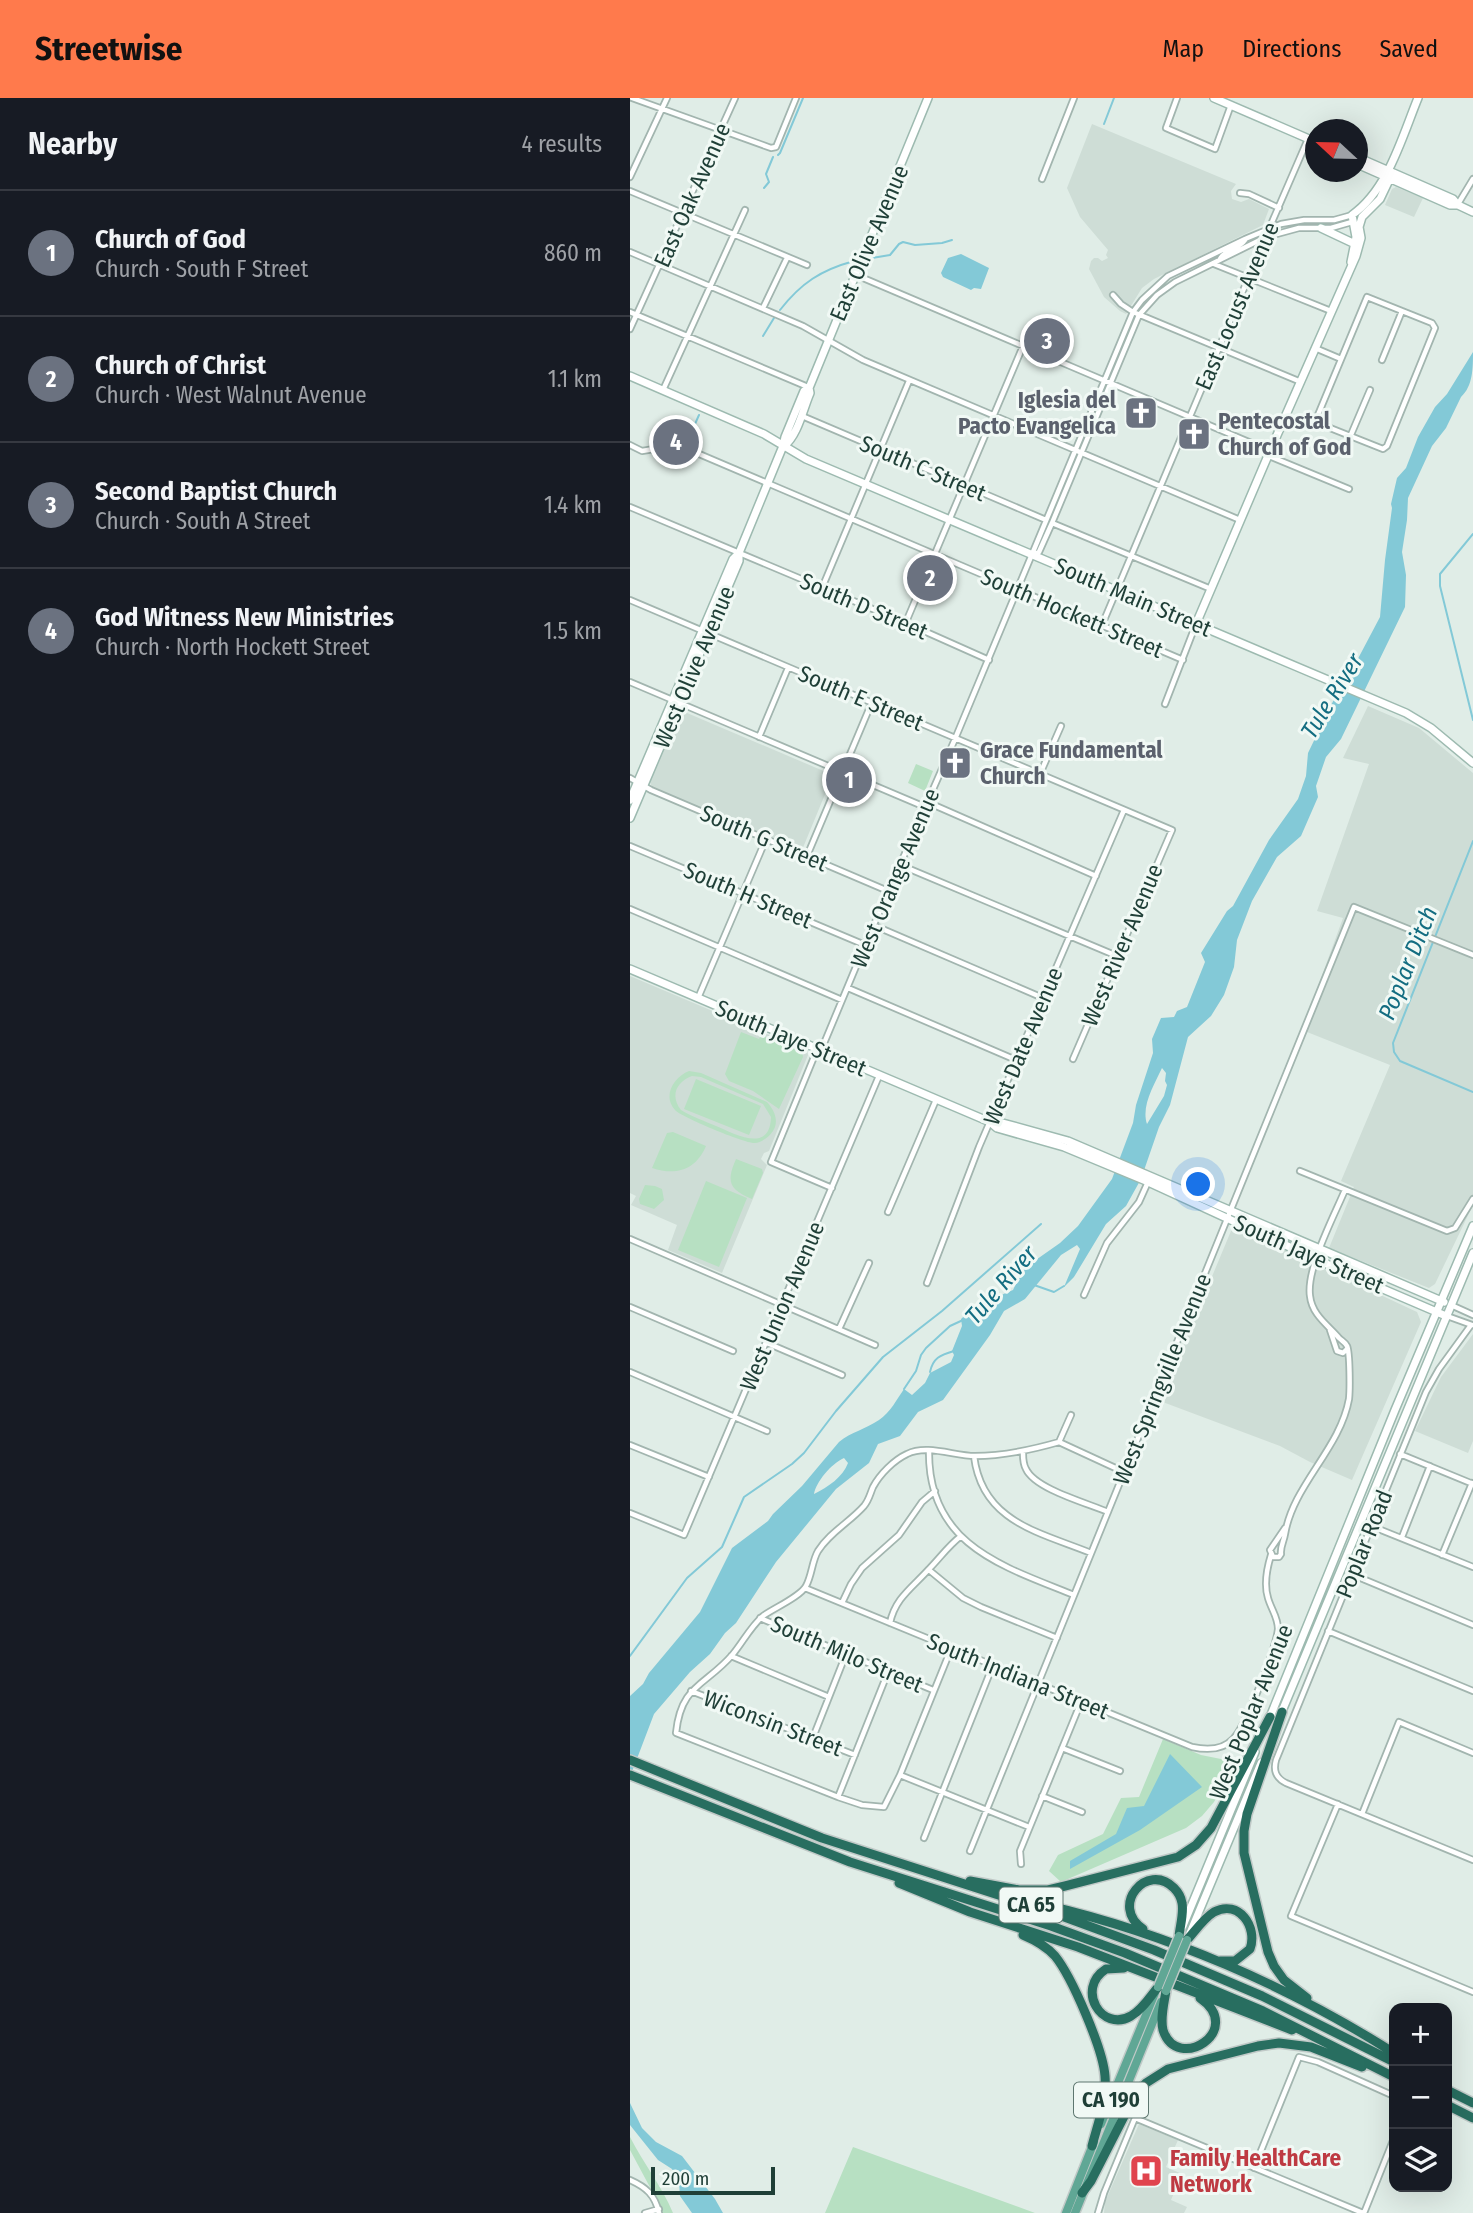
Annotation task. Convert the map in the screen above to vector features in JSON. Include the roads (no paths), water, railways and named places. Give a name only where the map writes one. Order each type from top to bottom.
[{"type":"highway","points":[[1282,1712],[1245,1822],[1246,1860],[1268,1952],[1278,1973],[1290,1987],[1389,2050]]},
{"type":"highway","points":[[912,1868],[1001,1887],[1034,1891],[1065,1886],[1178,1857],[1196,1845],[1211,1828],[1270,1717]]},
{"type":"highway","name":"CA 65","points":[[630,1760],[822,1838],[1089,1925],[1214,1975],[1318,2022],[1389,2059]]},
{"type":"highway","name":"CA 65","points":[[630,1775],[850,1862],[1051,1926],[1125,1953],[1263,2011],[1389,2075]]},
{"type":"highway","points":[[850,1862],[1041,1943],[1054,1955],[1100,2047],[1104,2067],[1105,2095],[1092,2146]]},
{"type":"highway","points":[[1153,1936],[1134,1922],[1129,1905],[1136,1889],[1146,1882],[1157,1880],[1171,1885],[1181,1898],[1183,1938]]},
{"type":"highway","points":[[985,1891],[1088,1915],[1153,1936],[1273,1987],[1343,2022]]},
{"type":"highway","points":[[1183,1938],[1215,1912],[1228,1909],[1243,1915],[1251,1925],[1253,1937],[1250,1949],[1236,1961],[1209,1959]]},
{"type":"highway","points":[[970,1912],[1078,1947],[1336,2047]]},
{"type":"highway","points":[[1141,1972],[1117,1967],[1102,1972],[1094,1982],[1092,1993],[1099,2012],[1113,2019],[1126,2018],[1137,2012],[1162,1989]]},
{"type":"highway","points":[[1162,1989],[1164,2032],[1175,2045],[1191,2049],[1209,2040],[1215,2021],[1207,2003],[1189,1992]]},
{"type":"highway","points":[[1082,2193],[1091,2181],[1135,2095],[1146,2083],[1168,2069],[1258,2046],[1289,2043],[1321,2050],[1389,2076]]},
{"type":"highway","points":[[1452,2091],[1473,2103]]},
{"type":"highway","points":[[1452,2108],[1473,2118]]},
{"type":"main road","name":"East Olive Avenue","points":[[783,446],[928,98]]},
{"type":"main road","points":[[1214,98],[1305,136]]},
{"type":"main road","points":[[1355,221],[1380,199],[1418,98]]},
{"type":"main road","points":[[1368,163],[1388,174]]},
{"type":"main road","points":[[1368,168],[1453,200],[1473,212]]},
{"type":"main road","points":[[1351,263],[1355,244],[1355,221],[1388,174]]},
{"type":"main road","points":[[1196,624],[1360,246],[1355,221]]},
{"type":"main road","points":[[1321,228],[1355,244]]},
{"type":"main road","name":"South Main Street","points":[[630,376],[764,434],[806,459],[1412,716],[1429,726],[1472,762]]},
{"type":"main road","name":"East Olive Avenue","points":[[783,446],[790,441],[810,393],[808,388]]},
{"type":"main road","name":"West Olive Avenue","points":[[630,818],[638,783],[657,755],[733,559],[739,553],[783,446]]},
{"type":"main road","name":"West Olive Avenue","points":[[630,800],[676,701]]},
{"type":"main road","points":[[657,755],[658,735]]},
{"type":"main road","name":"South Jaye Street","points":[[630,969],[990,1122],[999,1122],[1068,1141],[1102,1159],[1229,1214],[1451,1305]]},
{"type":"main road","name":"South Jaye Street","points":[[1229,1214],[1317,1259],[1446,1316]]},
{"type":"main road","name":"West Poplar Avenue","points":[[1075,2213],[1270,1717],[1473,1226]]},
{"type":"main road","name":"West Poplar Avenue","points":[[1183,1938],[1282,1712],[1473,1253]]},
{"type":"main road","name":"West Poplar Avenue","points":[[1066,2213],[1092,2146],[1162,1989]]},
{"type":"street","points":[[632,98],[767,147],[776,147],[796,98]]},
{"type":"street","points":[[630,177],[667,98]]},
{"type":"street","name":"East Oak Avenue","points":[[630,329],[735,98]]},
{"type":"street","points":[[1042,179],[1074,98]]},
{"type":"street","points":[[1177,98],[1166,128],[1215,149],[1231,105]]},
{"type":"street","name":"East Locust Avenue","points":[[1102,625],[1269,229],[1305,154]]},
{"type":"street","points":[[1458,205],[1473,179]]},
{"type":"street","points":[[630,191],[807,265]]},
{"type":"street","points":[[1240,193],[1255,196],[1279,208]]},
{"type":"street","points":[[663,390],[745,210]]},
{"type":"street","points":[[1355,221],[1304,220],[1269,229],[1168,276],[1142,300],[1133,312],[1107,382],[1082,452],[1052,523],[1039,552],[1033,555],[1033,549],[1075,449],[1107,382],[1139,315],[1157,295],[1175,282],[1266,237],[1299,228],[1340,226],[1355,221]]},
{"type":"street","points":[[1220,260],[1225,252],[1242,244],[1245,239]]},
{"type":"street","points":[[630,252],[763,308],[909,381],[1240,520]]},
{"type":"street","points":[[763,308],[787,258]]},
{"type":"street","points":[[1213,264],[1331,312]]},
{"type":"street","points":[[856,275],[1190,417],[1349,489]]},
{"type":"street","points":[[1113,295],[1121,304],[1139,315],[1302,382]]},
{"type":"street","points":[[1367,297],[1402,312],[1432,323],[1435,331],[1387,446],[1380,449],[1315,422],[1367,297]]},
{"type":"street","points":[[630,312],[808,388]]},
{"type":"street","points":[[1382,360],[1402,312]]},
{"type":"street","points":[[906,623],[1023,346]]},
{"type":"street","points":[[1315,348],[1341,359]]},
{"type":"street","points":[[822,588],[909,381]]},
{"type":"street","points":[[1350,437],[1370,390]]},
{"type":"street","name":"South C Street","points":[[801,415],[1046,520]]},
{"type":"street","points":[[655,450],[662,441],[661,429]]},
{"type":"street","name":"South Hockett Street","points":[[630,445],[642,451],[678,445],[1184,660]]},
{"type":"street","name":"South D Street","points":[[630,507],[989,660]]},
{"type":"street","points":[[1052,523],[1211,589]]},
{"type":"street","name":"West Orange Avenue","points":[[832,1188],[771,1162],[1033,555]]},
{"type":"street","name":"South E Street","points":[[630,600],[1172,830]]},
{"type":"street","points":[[1165,704],[1196,624]]},
{"type":"street","points":[[759,737],[788,668]]},
{"type":"street","points":[[630,682],[1096,876]]},
{"type":"street","points":[[807,856],[872,702]]},
{"type":"street","points":[[1040,774],[1061,726]]},
{"type":"street","name":"South G Street","points":[[638,783],[889,891]]},
{"type":"street","name":"West Date Avenue","points":[[927,1283],[1016,1059],[1124,810]]},
{"type":"street","name":"West River Avenue","points":[[1073,1059],[1172,830]]},
{"type":"street","points":[[698,998],[766,839]]},
{"type":"street","name":"South H Street","points":[[630,846],[865,945]]},
{"type":"street","points":[[900,865],[1117,956]]},
{"type":"street","name":"West Springville Avenue","points":[[970,1852],[1354,907],[1473,955]]},
{"type":"street","points":[[630,909],[842,1000]]},
{"type":"street","points":[[873,925],[1043,998]]},
{"type":"street","points":[[848,988],[1016,1059]]},
{"type":"street","name":"West Union Avenue","points":[[630,1513],[684,1535],[879,1076]]},
{"type":"street","points":[[888,1212],[936,1100]]},
{"type":"street","points":[[1300,1171],[1447,1231],[1455,1228],[1473,1199]]},
{"type":"street","points":[[1084,1295],[1107,1243],[1135,1208],[1148,1179]]},
{"type":"street","points":[[1268,1572],[1270,1550],[1285,1528],[1306,1484],[1329,1449],[1350,1391],[1347,1345],[1329,1329],[1316,1313],[1310,1300],[1310,1279],[1345,1190]]},
{"type":"street","points":[[630,1239],[874,1345]]},
{"type":"street","points":[[839,1329],[869,1263]]},
{"type":"street","name":"South Jaye Street","points":[[1451,1305],[1473,1315]]},
{"type":"street","points":[[630,1307],[733,1351]]},
{"type":"street","name":"South Jaye Street","points":[[1446,1316],[1472,1325]]},
{"type":"street","name":"Poplar Road","points":[[1338,1804],[1286,1783],[1275,1773],[1276,1760],[1432,1380],[1472,1325]]},
{"type":"street","points":[[1329,1329],[1336,1350],[1349,1369]]},
{"type":"street","points":[[1336,1345],[1342,1342]]},
{"type":"street","points":[[767,1343],[842,1375]]},
{"type":"street","points":[[1340,1353],[1347,1349]]},
{"type":"street","points":[[630,1372],[767,1431]]},
{"type":"street","points":[[1059,1442],[1071,1415]]},
{"type":"street","points":[[951,1649],[900,1775],[884,1807],[862,1805],[838,1797],[676,1732],[678,1716],[691,1691],[732,1656],[760,1618],[805,1588],[821,1547],[865,1505],[873,1488],[896,1459],[911,1452],[929,1451],[974,1456],[1023,1452],[1059,1442],[1124,1472]]},
{"type":"street","points":[[630,1445],[709,1478]]},
{"type":"street","points":[[929,1451],[929,1471],[944,1514],[974,1549],[1000,1565],[1074,1595]]},
{"type":"street","points":[[1023,1452],[1025,1468],[1032,1479],[1108,1512]]},
{"type":"street","points":[[1400,1454],[1472,1483],[1442,1555]]},
{"type":"street","points":[[974,1456],[976,1471],[994,1506],[1026,1527],[1091,1553]]},
{"type":"street","points":[[1402,1537],[1430,1466]]},
{"type":"street","points":[[842,1603],[862,1568],[899,1535],[922,1502],[935,1491]]},
{"type":"street","points":[[1371,1526],[1473,1567]]},
{"type":"street","points":[[1268,1572],[1281,1554],[1285,1528]]},
{"type":"street","points":[[890,1623],[893,1609],[904,1593],[929,1570],[951,1543],[961,1536]]},
{"type":"street","points":[[1274,1546],[1280,1549]]},
{"type":"street","points":[[1271,1555],[1277,1557]]},
{"type":"street","points":[[929,1570],[963,1598],[1057,1638]]},
{"type":"street","name":"South Indiana Street","points":[[805,1588],[1081,1702],[1203,1749],[1215,1749],[1233,1740],[1242,1725],[1275,1646],[1278,1627],[1266,1589],[1268,1572]]},
{"type":"street","points":[[1351,1574],[1473,1625]]},
{"type":"street","name":"South Milo Street","points":[[760,1618],[933,1690]]},
{"type":"street","points":[[1328,1631],[1473,1690]]},
{"type":"street","points":[[811,1740],[846,1654]]},
{"type":"street","points":[[732,1656],[829,1697]]},
{"type":"street","points":[[924,1838],[993,1665]]},
{"type":"street","points":[[838,1797],[888,1671]]},
{"type":"street","name":"Wiconsin Street","points":[[691,1691],[855,1755]]},
{"type":"street","points":[[1021,1864],[1020,1851],[1081,1702]]},
{"type":"street","points":[[1362,1814],[1399,1722],[1473,1753]]},
{"type":"street","points":[[1062,1748],[1120,1770]]},
{"type":"street","points":[[900,1775],[1029,1828]]},
{"type":"street","points":[[1042,1796],[1082,1812]]},
{"type":"street","points":[[1473,1860],[1338,1804],[1291,1916],[1473,1992]]},
{"type":"street","points":[[1254,2168],[1299,2057],[1318,2062],[1389,2094]]},
{"type":"street","points":[[1098,2213],[1135,2118],[1363,2213],[1389,2150]]},
{"type":"street","points":[[630,2180],[652,2194],[659,2211],[645,2213]]},
{"type":"water","points":[[961,254],[989,268],[981,289],[971,290],[943,277],[941,273],[948,258]]},
{"type":"water","points":[[1473,352],[1468,388],[1446,428],[1432,446],[1408,498],[1402,552],[1406,575],[1405,607],[1341,739],[1326,757],[1316,786],[1318,797],[1301,836],[1277,857],[1252,901],[1237,940],[1234,967],[1224,995],[1211,1016],[1188,1037],[1170,1105],[1159,1127],[1141,1179],[1126,1206],[1106,1224],[1074,1277],[1064,1287],[1080,1249],[1077,1245],[1061,1255],[1025,1299],[1004,1311],[943,1400],[918,1412],[900,1436],[878,1444],[869,1463],[836,1489],[776,1562],[736,1623],[654,1714],[630,1777],[630,1696],[643,1684],[649,1673],[700,1612],[732,1548],[768,1521],[839,1442],[883,1417],[904,1389],[912,1395],[925,1383],[930,1373],[951,1362],[954,1355],[952,1351],[962,1326],[961,1319],[975,1306],[1013,1290],[1023,1269],[1060,1243],[1078,1226],[1112,1179],[1133,1123],[1153,1053],[1152,1039],[1161,1018],[1174,1017],[1177,1011],[1187,1007],[1205,962],[1201,953],[1227,911],[1233,906],[1269,840],[1298,799],[1306,776],[1308,753],[1338,691],[1380,617],[1391,504],[1397,478],[1406,468],[1418,437],[1435,407],[1447,394]],"holes":[[[1162,1068],[1166,1073],[1167,1085],[1164,1096],[1147,1124],[1147,1103]],[[844,1458],[848,1463],[843,1473],[814,1494],[825,1474]]]},
{"type":"water","points":[[1170,1754],[1202,1787],[1140,1830],[1070,1869],[1070,1861],[1116,1834],[1127,1808],[1144,1806]]},
{"type":"water","points":[[630,2103],[642,2128],[656,2142],[682,2156],[723,2213],[692,2213],[680,2196],[679,2182],[672,2169],[658,2160],[630,2125]]},
{"type":"waterway","points":[[778,155],[803,98]]},
{"type":"waterway","points":[[1104,124],[1114,98]]},
{"type":"waterway","points":[[764,188],[769,182],[766,174],[773,157]]},
{"type":"waterway","points":[[872,258],[890,255],[903,242],[915,245],[952,240]]},
{"type":"waterway","points":[[780,310],[812,279],[854,261]]},
{"type":"waterway","points":[[763,336],[774,318]]},
{"type":"waterway","points":[[687,442],[699,415]]},
{"type":"waterway","name":"Poplar Ditch","points":[[1473,534],[1440,574],[1440,586],[1473,720]]},
{"type":"waterway","name":"Poplar Ditch","points":[[1473,841],[1393,1043],[1394,1052],[1400,1061],[1473,1092]]},
{"type":"waterway","name":"Tule River","points":[[630,1656],[687,1578],[722,1547],[744,1497],[804,1453],[883,1357],[942,1311],[1041,1224]]},
{"type":"waterway","name":"Tule River","points":[[1034,1285],[1054,1292],[1064,1286]]},
{"type":"waterway","name":"Tule River","points":[[904,1389],[926,1348],[950,1326],[963,1320]]},
{"type":"waterway","points":[[930,1372],[938,1358],[954,1351]]},
{"type":"place","name":"Second Baptist Church","points":[[1047,341]]},
{"type":"place","name":"Iglesia del Pacto Evangelica","points":[[1141,413]]},
{"type":"place","name":"Pentecostal Church of God","points":[[1194,434]]},
{"type":"place","name":"God Witness New Ministries","points":[[676,442]]},
{"type":"place","name":"Church of Christ","points":[[930,578]]},
{"type":"place","name":"Grace Fundamental Church","points":[[955,763]]},
{"type":"place","name":"Church of God","points":[[849,780]]},
{"type":"place","name":"Family HealthCare Network","points":[[1146,2171]]}]
